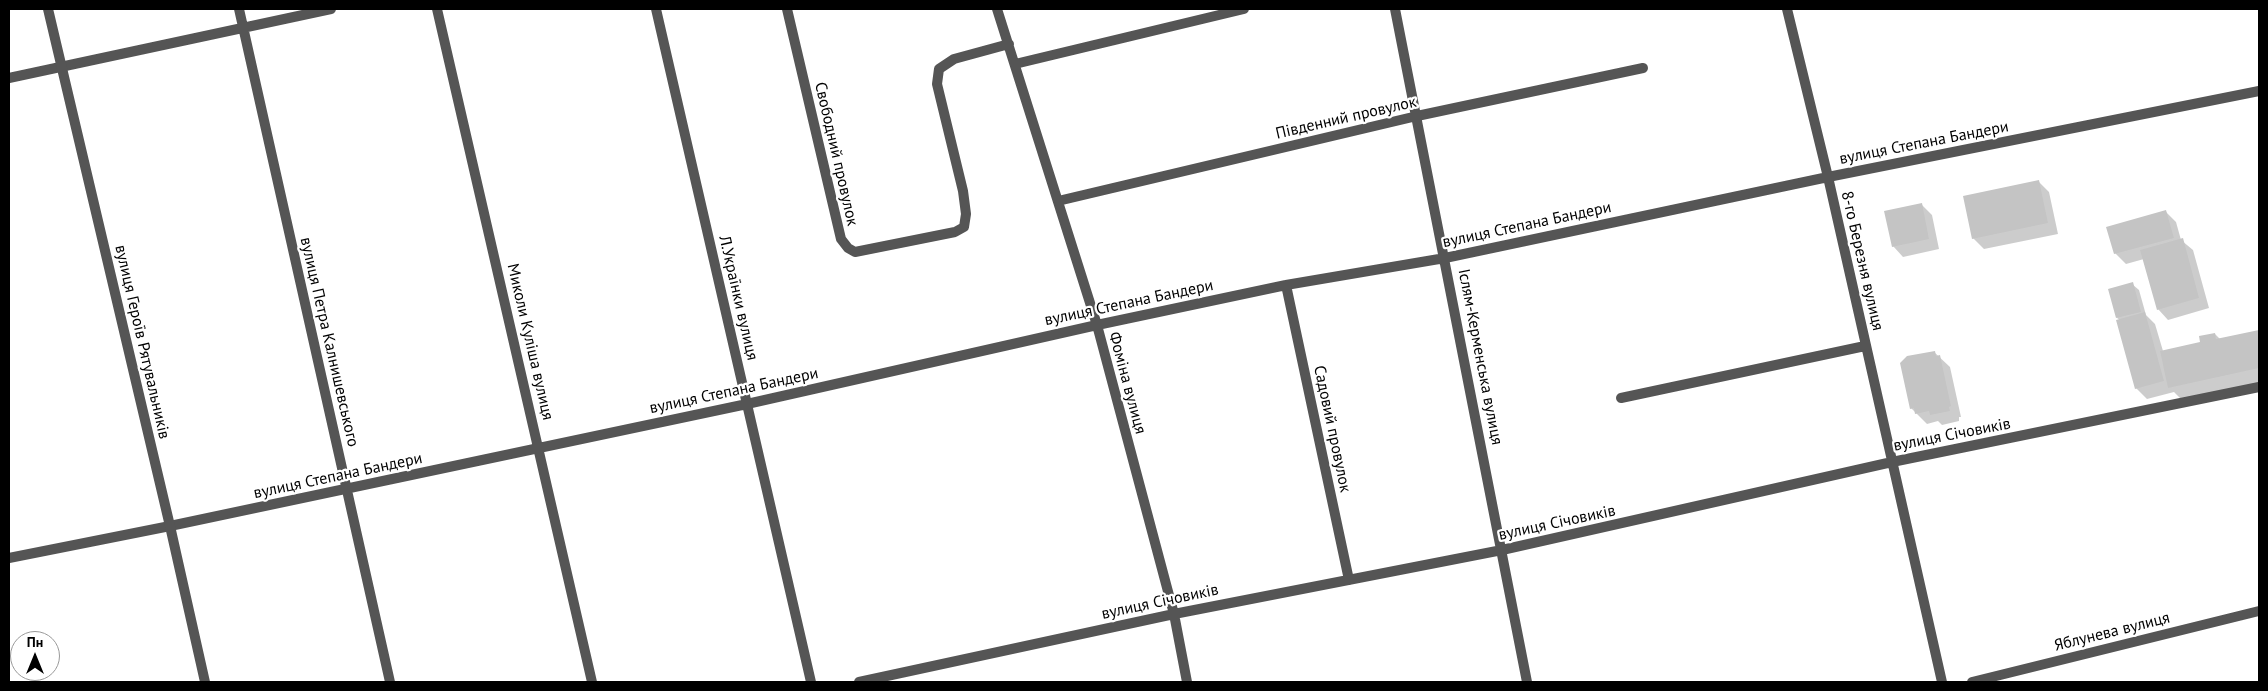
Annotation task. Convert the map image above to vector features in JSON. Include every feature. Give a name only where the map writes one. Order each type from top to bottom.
[{"type":"street","name":"вулиця Героїв Рятувальників","points":[[48,9],[205,682]]},
{"type":"street","name":"вулиця Петра Калнишевського","points":[[239,9],[390,682]]},
{"type":"street","points":[[9,78],[62,65],[331,9]]},
{"type":"street","name":"Миколи Куліша вулиця","points":[[437,9],[540,448],[592,682]]},
{"type":"street","name":"Л.Українки вулиця","points":[[656,9],[811,682]]},
{"type":"street","name":"Свободний провулок","points":[[787,9],[840,239],[848,248],[855,252],[955,232],[964,227],[966,214],[963,191],[936,84],[939,69],[954,59],[1008,44]]},
{"type":"street","name":"Фоміна вулиця","points":[[997,9],[1096,325],[1174,614],[1187,682]]},
{"type":"street","points":[[1015,64],[1244,9]]},
{"type":"street","name":"Іслям-Керменська вулиця","points":[[1395,9],[1527,682]]},
{"type":"street","name":"8-го Березня вулиця","points":[[1787,9],[1828,177],[1942,682]]},
{"type":"street","name":"Південний провулок","points":[[1058,201],[1416,116],[1643,68]]},
{"type":"street","name":"вулиця Степана Бандери","points":[[9,558],[170,526],[747,404],[1096,325],[1286,285],[1445,258],[1828,177],[2259,91]]},
{"type":"street","name":"Садовий провулок","points":[[1286,285],[1349,580]]},
{"type":"street","name":"8-го Березня вулиця","points":[[1620,398],[1866,346]]},
{"type":"street","name":"вулиця Січовиків","points":[[859,682],[1174,614],[1502,550],[1892,462],[2259,387]]},
{"type":"street","name":"Яблунева вулиця","points":[[1972,682],[2259,611]]},
{"type":"building","points":[[2039,180],[2048,223],[1972,239],[1963,196]]},
{"type":"building","points":[[1922,203],[1929,239],[1892,247],[1884,211]]},
{"type":"building","points":[[2166,210],[2174,238],[2114,254],[2106,227]]},
{"type":"building","points":[[2183,238],[2199,298],[2157,310],[2140,250]]},
{"type":"building","points":[[2133,282],[2141,312],[2116,318],[2108,289]]},
{"type":"building","points":[[2145,312],[2164,381],[2135,389],[2116,320]]},
{"type":"building","points":[[2259,330],[2259,368],[2168,388],[2160,351],[2200,342],[2199,336],[2215,333],[2216,339]]},
{"type":"building","points":[[1935,351],[1936,356],[1940,355],[1951,406],[1949,407],[1950,411],[1930,415],[1929,411],[1915,414],[1914,408],[1910,409],[1900,363],[1907,356]]}]
